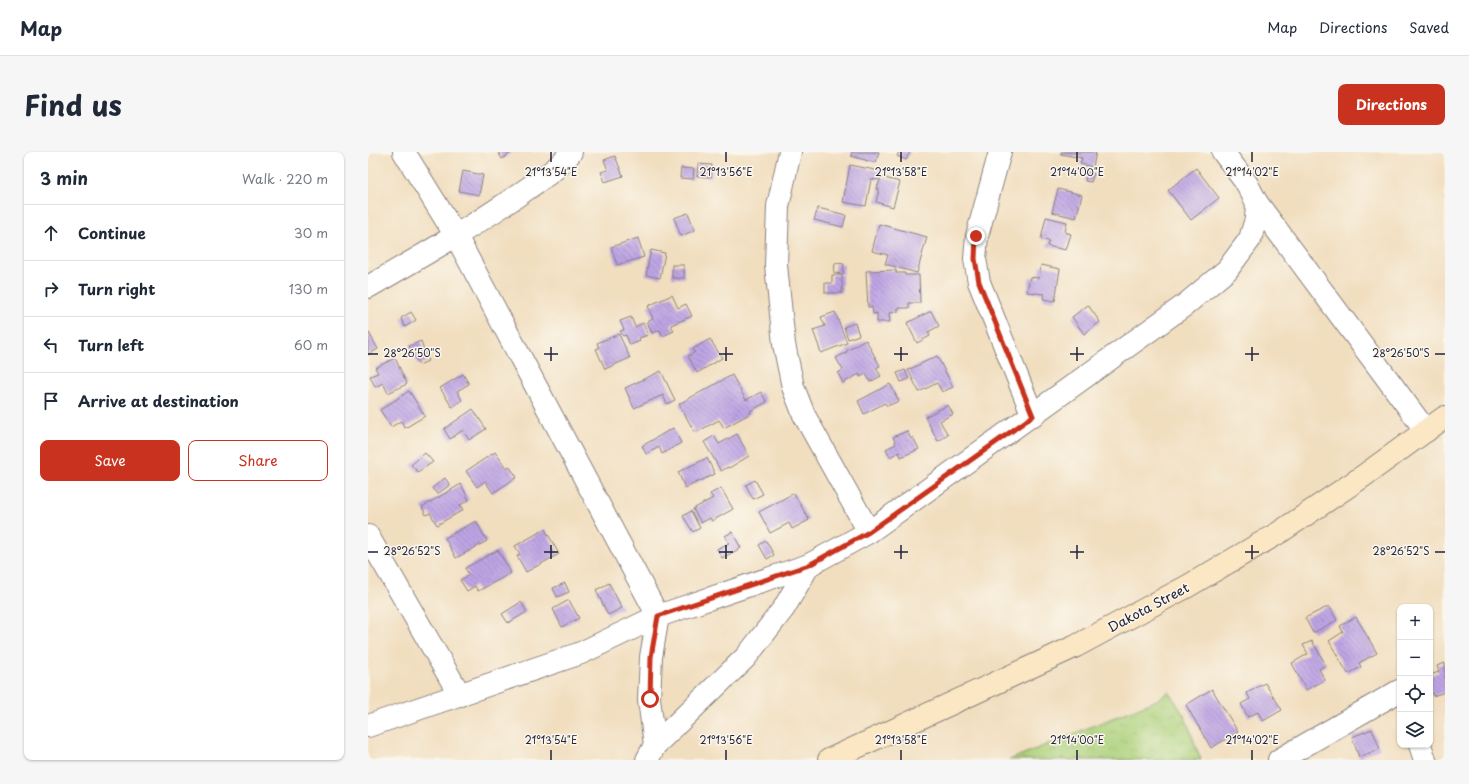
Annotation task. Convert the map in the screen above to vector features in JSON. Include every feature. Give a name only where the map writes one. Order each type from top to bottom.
[{"type":"street","points":[[404,152],[456,236],[658,616],[651,657],[651,753]]},
{"type":"street","points":[[368,287],[456,236],[513,199],[558,167],[571,152]]},
{"type":"street","points":[[790,152],[778,206],[776,266],[784,344],[793,387],[804,415],[869,532]]},
{"type":"street","points":[[1000,152],[976,236],[975,259],[979,282],[1033,416]]},
{"type":"street","points":[[1223,152],[1247,184],[1257,203],[1426,431]]},
{"type":"street","points":[[368,726],[581,653],[658,616],[809,565],[869,532],[1033,416],[1185,305],[1227,270],[1250,239],[1256,219],[1257,203]]},
{"type":"street","name":"Dakota Street","points":[[829,760],[1076,646],[1188,586],[1280,532],[1445,417]]},
{"type":"street","points":[[368,536],[460,695]]},
{"type":"street","points":[[651,753],[746,657],[784,608],[809,565]]},
{"type":"street","points":[[1279,760],[1397,693]]},
{"type":"street","points":[[1421,748],[1425,760]]},
{"type":"green space","points":[[1169,692],[1185,717],[1201,760],[1009,760],[1157,700]]},
{"type":"building","points":[[498,152],[512,152],[502,159]]},
{"type":"building","points":[[852,152],[879,152],[876,163],[851,156]]},
{"type":"building","points":[[899,152],[910,152],[906,160],[897,156]]},
{"type":"building","points":[[1061,152],[1096,152],[1093,167],[1080,164],[1082,158],[1061,154]]},
{"type":"building","points":[[615,156],[623,176],[605,182],[601,172],[608,170],[604,160]]},
{"type":"building","points":[[698,164],[712,165],[711,177],[697,176]]},
{"type":"building","points":[[850,165],[880,171],[878,180],[871,179],[866,206],[843,202]]},
{"type":"building","points":[[681,168],[694,169],[693,179],[680,178]]},
{"type":"building","points":[[1196,168],[1219,198],[1191,220],[1168,190]]},
{"type":"building","points":[[463,171],[483,175],[479,195],[459,191]]},
{"type":"building","points":[[1087,172],[1094,174],[1091,182],[1085,181]]},
{"type":"building","points":[[881,177],[900,182],[893,207],[876,202],[879,189],[877,189]]},
{"type":"building","points":[[1058,189],[1082,195],[1076,218],[1052,212]]},
{"type":"building","points":[[818,208],[846,215],[843,227],[814,220]]},
{"type":"building","points":[[688,213],[695,230],[681,236],[674,218]]},
{"type":"building","points":[[1046,217],[1067,222],[1065,232],[1071,234],[1066,250],[1047,246],[1049,241],[1041,239]]},
{"type":"building","points":[[879,224],[927,237],[917,273],[885,264],[888,255],[872,251]]},
{"type":"building","points":[[638,238],[644,257],[617,265],[611,247]]},
{"type":"building","points":[[651,250],[665,253],[660,278],[646,275]]},
{"type":"building","points":[[835,263],[844,264],[843,274],[834,273]]},
{"type":"building","points":[[672,265],[684,265],[684,278],[672,278]]},
{"type":"building","points":[[1041,265],[1060,269],[1055,301],[1043,299],[1044,294],[1027,292],[1030,277],[1039,278]]},
{"type":"building","points":[[896,270],[896,273],[905,273],[905,275],[919,275],[920,303],[909,303],[909,308],[898,308],[898,312],[889,313],[890,322],[877,322],[877,313],[873,314],[872,307],[868,307],[866,271]]},
{"type":"building","points":[[832,275],[842,275],[842,293],[825,293],[825,283],[832,283]]},
{"type":"building","points":[[672,295],[678,308],[686,304],[692,316],[671,325],[674,331],[663,336],[660,330],[652,333],[647,322],[653,319],[648,306]]},
{"type":"building","points":[[1088,305],[1100,322],[1084,334],[1072,317]]},
{"type":"building","points":[[931,311],[939,326],[928,332],[930,336],[917,343],[907,323]]},
{"type":"building","points":[[411,312],[416,320],[405,327],[401,318]]},
{"type":"building","points":[[835,312],[847,343],[821,353],[813,330],[825,326],[821,317]]},
{"type":"building","points":[[631,317],[635,327],[643,323],[648,335],[639,338],[640,341],[630,345],[626,335],[623,336],[620,331],[624,330],[620,321]]},
{"type":"building","points":[[855,323],[859,335],[848,339],[844,327]]},
{"type":"building","points":[[368,331],[378,349],[368,355]]},
{"type":"building","points":[[619,334],[630,358],[605,369],[596,349],[599,348],[597,343]]},
{"type":"building","points":[[710,339],[722,358],[697,373],[688,356],[695,352],[693,349]]},
{"type":"building","points":[[866,340],[880,366],[876,368],[881,376],[870,382],[866,374],[860,377],[859,374],[843,383],[838,373],[843,370],[836,358]]},
{"type":"building","points":[[421,341],[428,361],[419,365],[409,346]]},
{"type":"building","points":[[937,356],[953,387],[942,392],[937,383],[919,392],[908,370]]},
{"type":"building","points":[[395,358],[407,384],[388,393],[383,383],[375,387],[370,376],[378,373],[375,368]]},
{"type":"building","points":[[905,370],[909,379],[901,382],[897,373]]},
{"type":"building","points":[[661,371],[675,400],[667,404],[663,395],[634,408],[625,388]]},
{"type":"building","points":[[463,374],[469,384],[457,391],[462,400],[452,407],[440,388]]},
{"type":"building","points":[[732,375],[746,400],[761,392],[767,402],[724,428],[719,420],[695,433],[679,404]]},
{"type":"building","points":[[890,384],[899,401],[887,406],[885,403],[864,414],[858,401]]},
{"type":"building","points":[[409,391],[425,416],[405,428],[401,421],[391,427],[380,410]]},
{"type":"building","points":[[948,405],[953,414],[940,421],[948,435],[938,441],[925,417]]},
{"type":"building","points":[[473,409],[486,429],[469,440],[463,430],[450,439],[444,429]]},
{"type":"building","points":[[673,428],[681,443],[662,454],[659,447],[646,454],[642,446]]},
{"type":"building","points":[[907,431],[911,439],[913,437],[919,449],[901,457],[899,452],[890,457],[886,449],[896,444],[893,437]]},
{"type":"building","points":[[737,434],[749,456],[721,471],[704,442],[714,436],[719,444]]},
{"type":"building","points":[[495,452],[506,468],[509,466],[517,477],[493,493],[485,481],[477,487],[466,471]]},
{"type":"building","points":[[425,453],[433,462],[418,472],[411,465]]},
{"type":"building","points":[[707,458],[715,474],[685,488],[678,472]]},
{"type":"building","points":[[445,478],[450,485],[437,494],[432,488]]},
{"type":"building","points":[[755,480],[763,494],[753,499],[746,485]]},
{"type":"building","points":[[461,484],[469,500],[460,505],[463,510],[437,525],[430,513],[426,515],[422,507]]},
{"type":"building","points":[[721,488],[733,509],[712,521],[710,518],[701,523],[693,509],[713,498],[710,494]]},
{"type":"building","points":[[794,493],[809,520],[792,529],[789,523],[770,533],[759,512]]},
{"type":"building","points":[[691,511],[700,528],[693,532],[683,516]]},
{"type":"building","points":[[476,521],[487,541],[456,558],[445,538]]},
{"type":"building","points":[[545,529],[559,554],[526,572],[517,556],[520,554],[515,546]]},
{"type":"building","points":[[732,532],[741,548],[722,558],[717,549],[729,543],[725,536]]},
{"type":"building","points":[[766,541],[774,555],[767,559],[759,545]]},
{"type":"building","points":[[498,550],[511,573],[478,591],[475,586],[467,591],[460,580],[469,575],[465,568]]},
{"type":"building","points":[[565,583],[569,592],[557,597],[553,588]]},
{"type":"building","points":[[609,583],[622,608],[608,615],[596,590]]},
{"type":"building","points":[[569,600],[579,618],[562,627],[553,609]]},
{"type":"building","points":[[521,602],[527,612],[508,623],[502,614]]},
{"type":"building","points":[[1329,606],[1337,620],[1313,633],[1305,618]]},
{"type":"building","points":[[1356,617],[1377,653],[1359,663],[1361,667],[1348,674],[1329,641],[1343,632],[1340,626]]},
{"type":"building","points":[[1312,641],[1326,665],[1319,669],[1325,680],[1306,690],[1292,663],[1308,654],[1303,645]]},
{"type":"building","points":[[1445,663],[1445,692],[1433,696],[1433,674],[1439,672],[1437,666]]},
{"type":"building","points":[[1265,683],[1282,710],[1263,721],[1258,712],[1248,717],[1241,704],[1250,699],[1247,693]]},
{"type":"building","points":[[1212,689],[1238,732],[1211,748],[1186,705]]},
{"type":"building","points":[[1372,729],[1380,749],[1359,757],[1352,737]]},
{"type":"route","points":[[650,699],[651,657],[658,616],[809,565],[869,532],[1033,416],[979,282],[975,259],[976,236]]}]
